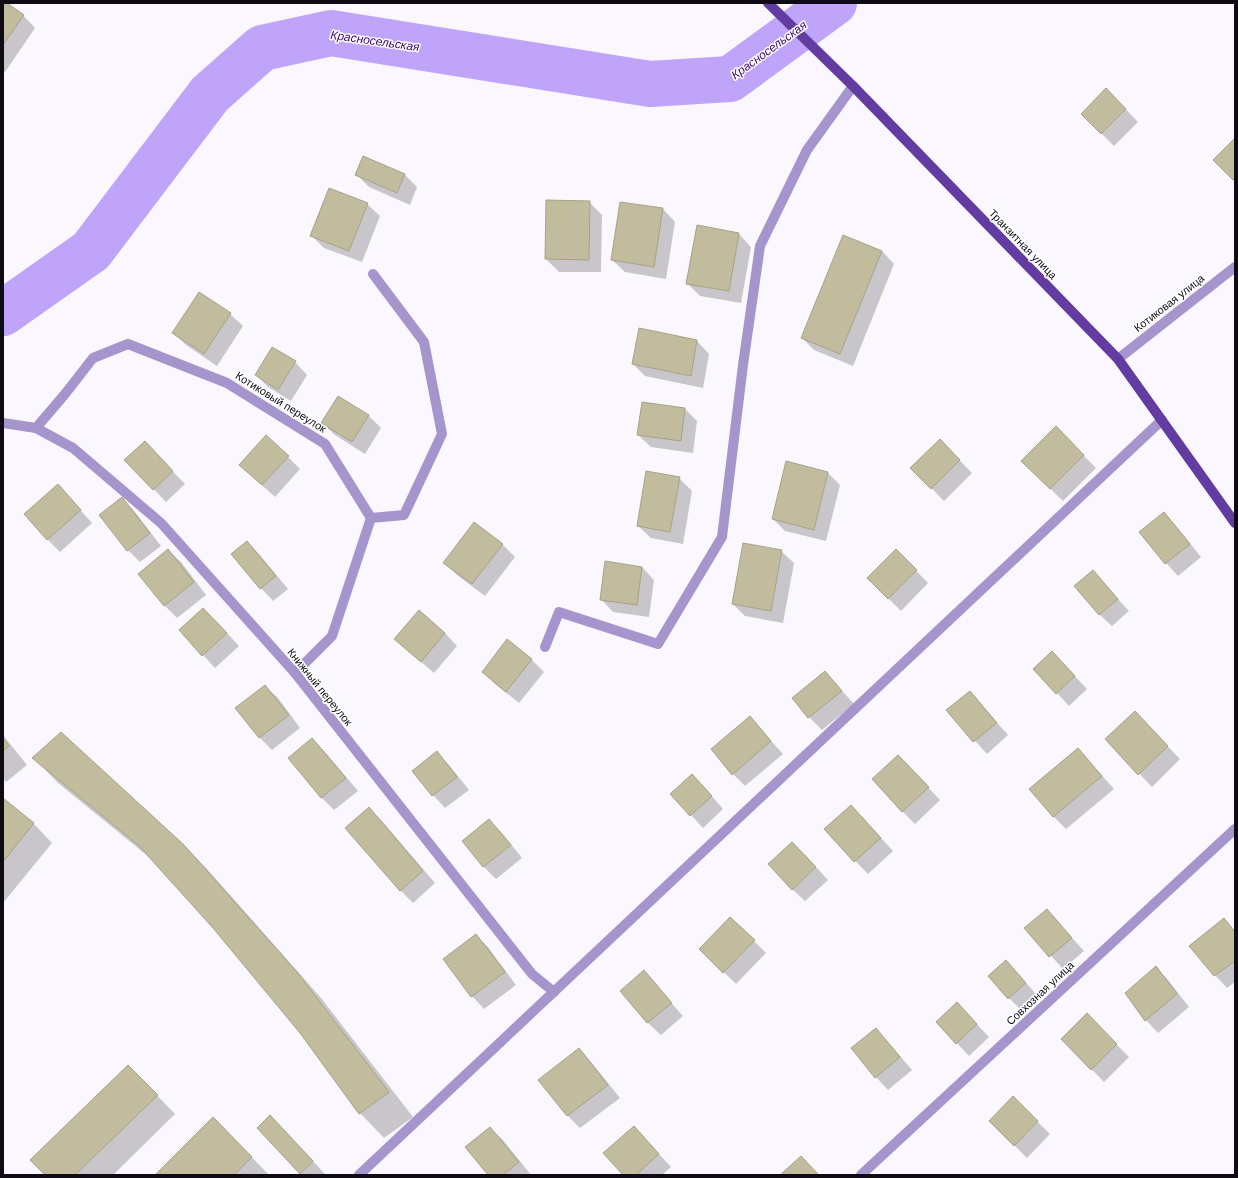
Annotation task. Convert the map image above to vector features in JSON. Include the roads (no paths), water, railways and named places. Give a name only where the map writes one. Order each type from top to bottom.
[{"type":"main road","name":"Транзитная улица","points":[[768,3],[853,86],[1118,359],[1235,523]]},
{"type":"street","points":[[545,647],[559,612],[658,644],[722,537],[743,365],[760,246],[807,150],[853,86]]},
{"type":"street","name":"Котиковая улица","points":[[1118,359],[1235,267]]},
{"type":"street","points":[[295,673],[332,636],[371,518],[404,515],[442,434],[424,342],[373,274]]},
{"type":"street","name":"Котиковый переулок","points":[[36,428],[66,394],[93,358],[128,344],[227,383],[326,444],[371,518]]},
{"type":"street","points":[[359,1175],[1162,420]]},
{"type":"street","points":[[3,423],[36,428]]},
{"type":"street","name":"Книжный переулок","points":[[36,428],[73,448],[161,523],[295,673],[532,974],[554,992]]},
{"type":"street","name":"Совхозная улица","points":[[861,1175],[1235,829]]},
{"type":"waterway","name":"Красносельская","points":[[3,313],[91,251],[210,94],[262,48],[331,33],[650,84],[730,79],[834,3]]}]
